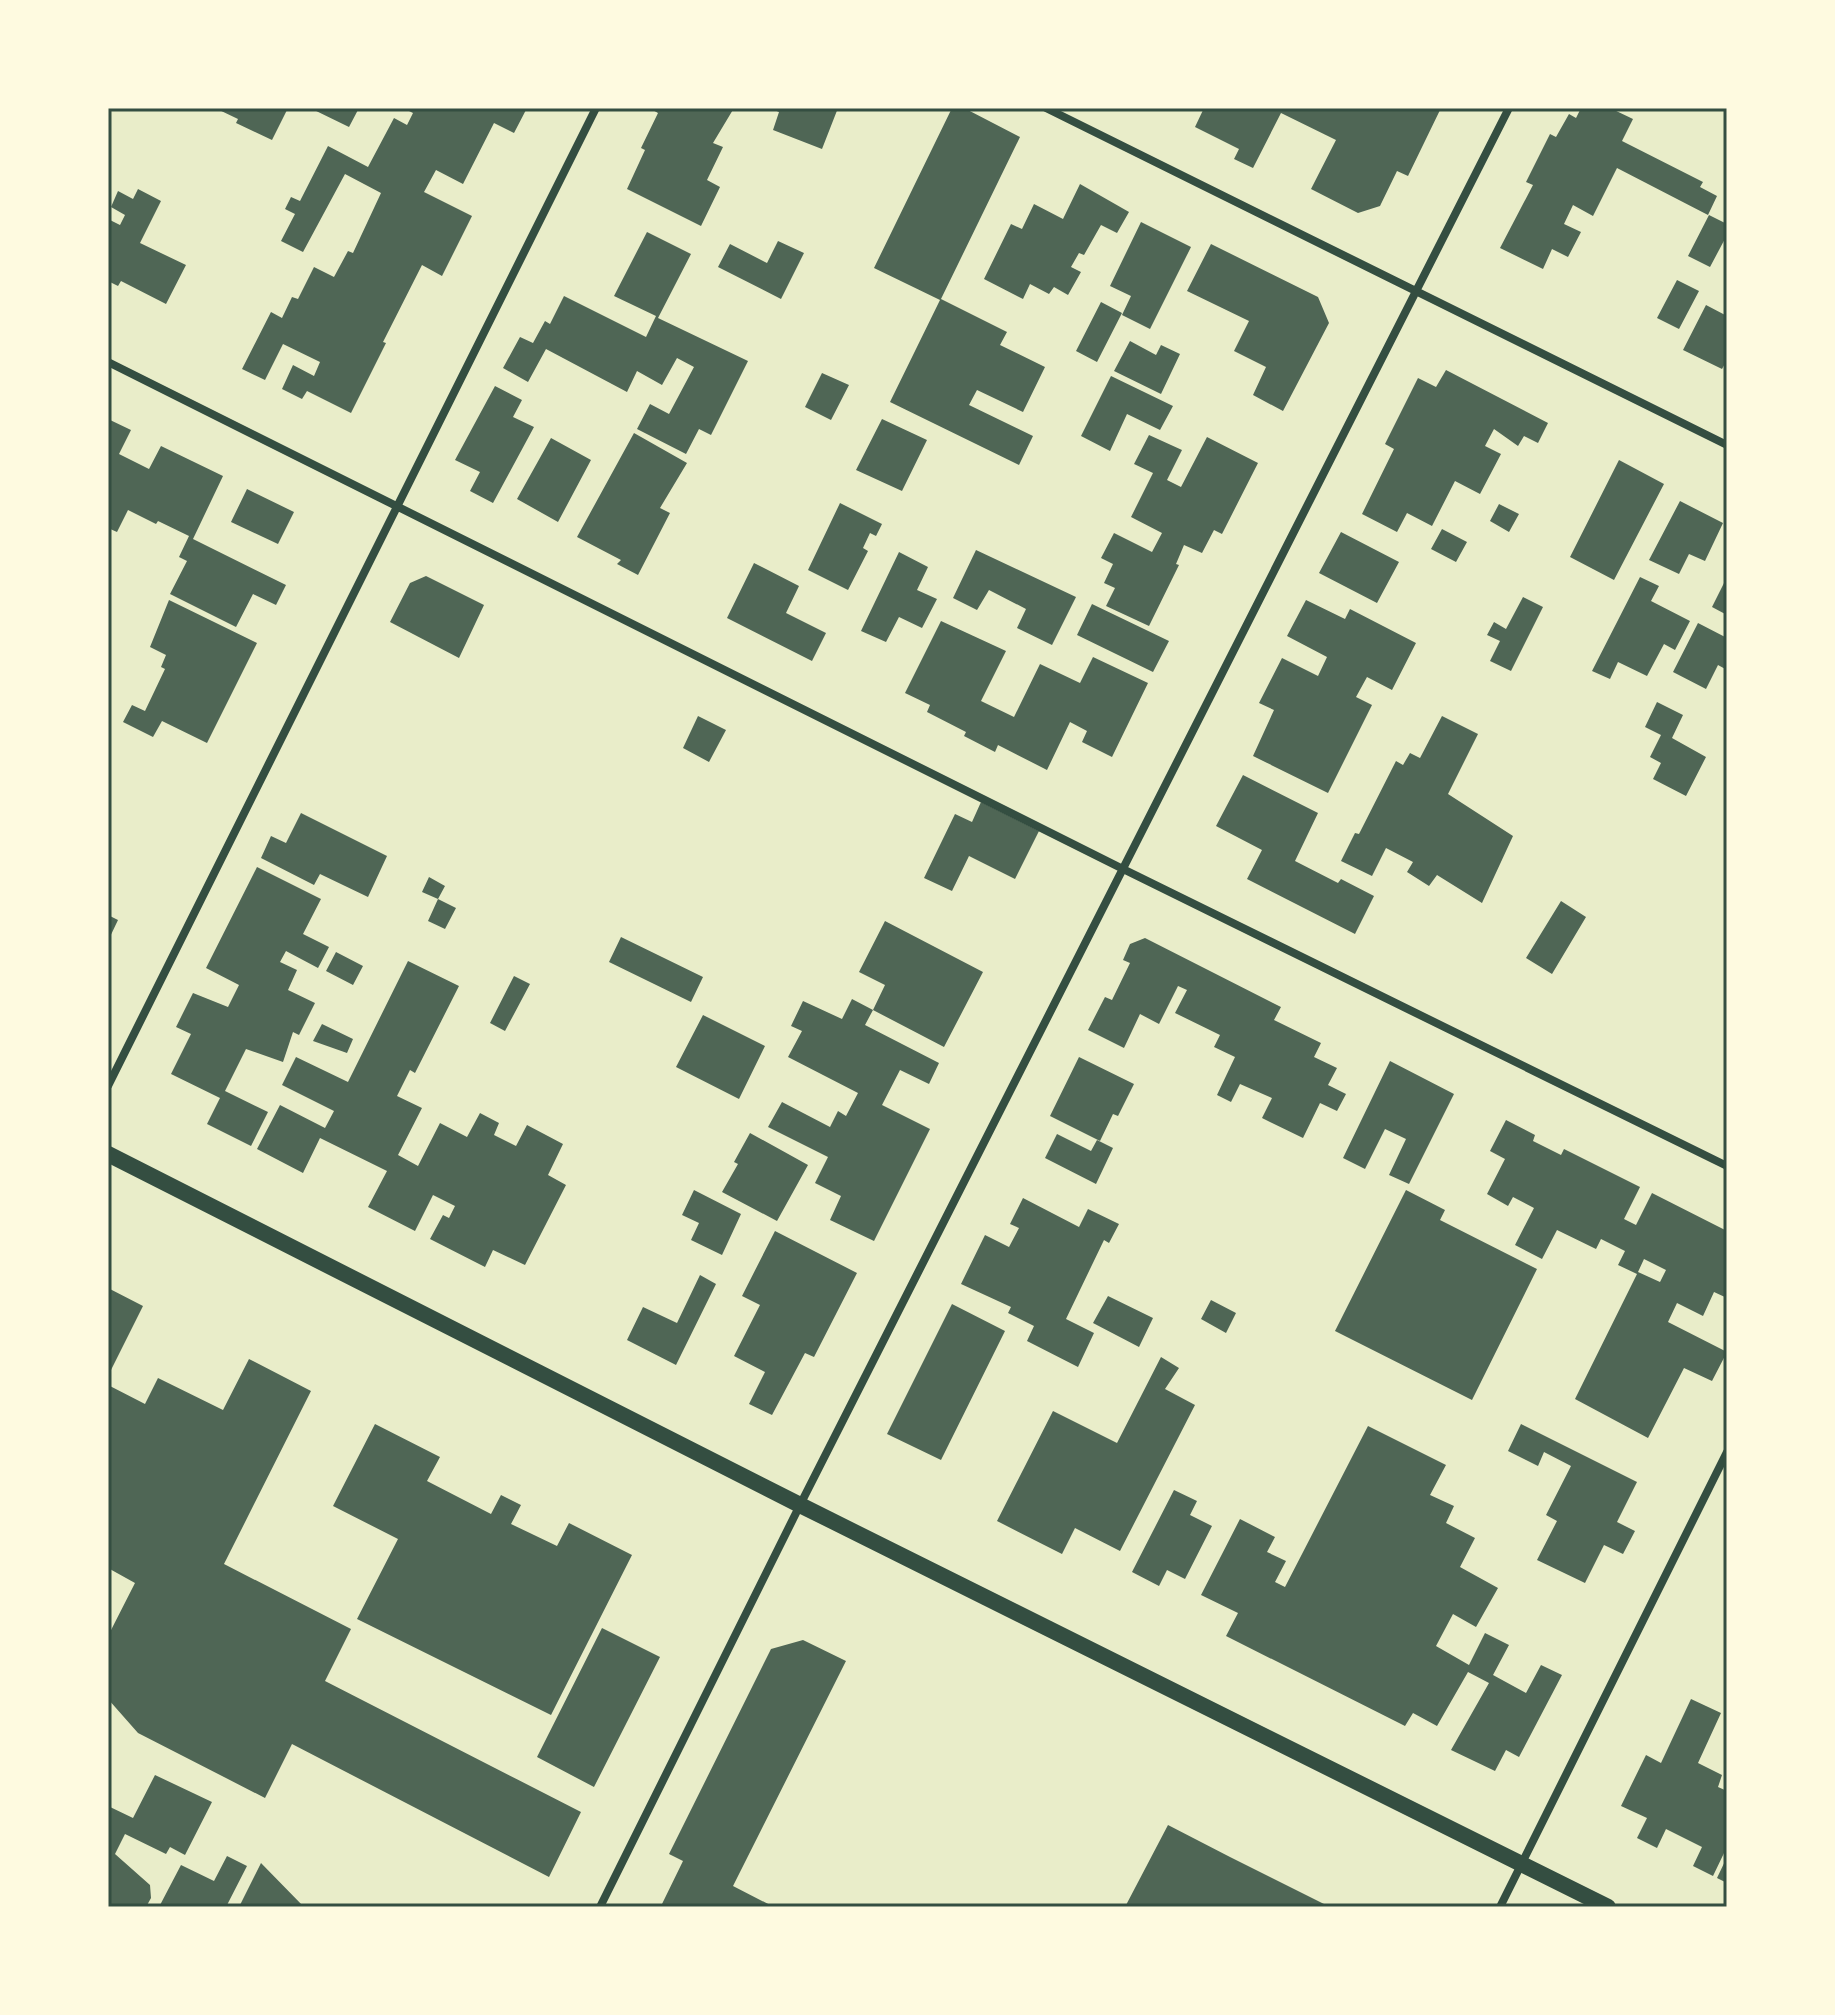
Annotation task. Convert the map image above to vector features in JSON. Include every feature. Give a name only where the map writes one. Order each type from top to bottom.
[{"type":"main road","points":[[108,1154],[800,1505],[1608,1907]]},
{"type":"street","points":[[108,1086],[596,108]]},
{"type":"street","points":[[1046,108],[1727,445]]},
{"type":"street","points":[[600,1907],[800,1505],[1509,108]]},
{"type":"street","points":[[108,362],[1123,869],[1727,1166]]},
{"type":"street","points":[[1500,1907],[1727,1452]]},
{"type":"building","points":[[215,108],[288,108],[272,140],[236,123],[238,119]]},
{"type":"building","points":[[310,108],[359,108],[349,127]]},
{"type":"building","points":[[403,108],[527,108],[514,133],[494,123],[463,184],[436,170],[424,192],[472,216],[442,276],[422,265],[351,413],[307,391],[302,399],[282,389],[293,365],[314,376],[320,362],[283,344],[265,380],[242,369],[271,312],[282,318],[292,297],[298,299],[314,267],[334,277],[348,251],[353,253],[381,193],[345,174],[303,252],[281,241],[295,214],[285,209],[291,197],[300,201],[328,146],[368,167],[394,118],[407,125],[413,113]]},
{"type":"building","points":[[649,108],[734,108],[713,143],[723,147],[707,180],[720,187],[701,226],[627,189],[645,150],[641,148],[658,113]]},
{"type":"building","points":[[769,108],[838,108],[822,149],[773,130],[779,112]]},
{"type":"building","points":[[952,108],[964,108],[1020,137],[941,299],[1007,332],[1000,345],[1045,367],[1023,412],[977,390],[969,405],[1033,436],[1019,465],[890,402],[940,300],[874,268]]},
{"type":"building","points":[[1204,108],[1441,108],[1408,176],[1397,171],[1380,206],[1358,213],[1311,189],[1336,140],[1281,113],[1253,168],[1234,159],[1239,149],[1195,127]]},
{"type":"building","points":[[1581,108],[1610,108],[1633,119],[1622,141],[1703,182],[1700,187],[1717,196],[1708,215],[1617,168],[1593,216],[1573,205],[1564,224],[1581,232],[1568,257],[1552,249],[1543,269],[1500,248],[1533,185],[1526,182],[1550,134],[1556,137],[1569,114],[1576,118]]},
{"type":"building","points":[[1080,184],[1129,212],[1117,233],[1101,225],[1084,255],[1079,253],[1071,267],[1081,272],[1068,295],[1054,287],[1049,294],[1030,284],[1023,299],[984,279],[1011,224],[1022,229],[1034,204],[1063,219]]},
{"type":"building","points":[[138,189],[161,201],[140,243],[186,265],[166,304],[121,281],[118,286],[108,281],[108,219],[120,225],[125,215],[111,207],[118,191],[133,199]]},
{"type":"building","points":[[1709,215],[1727,224],[1727,235],[1710,267],[1688,256]]},
{"type":"building","points":[[1141,222],[1191,247],[1150,329],[1122,315],[1131,296],[1110,286]]},
{"type":"building","points":[[647,232],[691,254],[658,318],[748,361],[711,435],[699,429],[686,454],[637,429],[650,404],[669,414],[694,367],[677,358],[662,385],[637,371],[627,392],[546,349],[528,382],[503,368],[520,337],[533,343],[545,321],[550,324],[564,296],[646,337],[656,316],[614,296]]},
{"type":"building","points":[[778,241],[804,253],[781,299],[718,267],[730,244],[767,263]]},
{"type":"building","points":[[1211,244],[1318,297],[1329,323],[1283,411],[1253,395],[1266,367],[1234,351],[1249,321],[1187,291]]},
{"type":"building","points":[[1677,280],[1699,291],[1679,329],[1657,318]]},
{"type":"building","points":[[1101,302],[1122,313],[1097,362],[1076,351]]},
{"type":"building","points":[[1706,305],[1727,316],[1727,360],[1722,369],[1683,350]]},
{"type":"building","points":[[1130,341],[1156,355],[1161,345],[1180,354],[1161,394],[1114,371]]},
{"type":"building","points":[[1446,370],[1548,423],[1538,443],[1524,436],[1518,446],[1494,429],[1485,446],[1501,454],[1480,494],[1455,481],[1432,526],[1407,513],[1397,532],[1362,514],[1394,449],[1385,444],[1418,378],[1436,387]]},
{"type":"building","points":[[822,373],[849,385],[831,420],[805,407]]},
{"type":"building","points":[[1111,376],[1173,406],[1160,430],[1127,414],[1110,451],[1081,436]]},
{"type":"building","points":[[495,386],[522,400],[513,417],[534,427],[493,503],[470,491],[480,472],[455,460]]},
{"type":"building","points":[[108,419],[131,430],[119,454],[149,469],[161,446],[223,476],[193,539],[286,585],[276,605],[253,594],[236,627],[170,594],[187,561],[179,557],[189,536],[128,510],[117,532],[108,528]]},
{"type":"building","points":[[882,419],[927,440],[902,491],[856,470]]},
{"type":"building","points":[[634,433],[687,463],[660,508],[670,513],[638,575],[617,564],[621,560],[577,537]]},
{"type":"building","points":[[1149,435],[1182,450],[1167,480],[1181,487],[1207,437],[1258,463],[1222,534],[1214,530],[1202,553],[1184,545],[1176,564],[1179,565],[1149,626],[1106,606],[1115,588],[1104,583],[1113,564],[1101,558],[1114,533],[1152,552],[1162,533],[1131,517],[1153,473],[1134,464]]},
{"type":"building","points":[[551,438],[591,460],[558,522],[517,499]]},
{"type":"building","points":[[1619,460],[1664,484],[1614,580],[1570,557]]},
{"type":"building","points":[[247,489],[294,512],[278,544],[231,522]]},
{"type":"building","points":[[1680,501],[1723,523],[1705,561],[1689,554],[1679,574],[1649,560]]},
{"type":"building","points":[[840,503],[882,524],[876,536],[870,533],[863,548],[868,551],[848,590],[808,570]]},
{"type":"building","points":[[1499,504],[1519,514],[1509,532],[1490,521]]},
{"type":"building","points":[[1442,529],[1467,542],[1456,562],[1431,549]]},
{"type":"building","points":[[1341,532],[1399,562],[1377,603],[1319,573]]},
{"type":"building","points":[[976,550],[1076,597],[1052,645],[1017,628],[1026,609],[989,590],[977,610],[953,598]]},
{"type":"building","points":[[899,552],[928,567],[917,590],[937,599],[922,628],[899,617],[886,642],[861,631]]},
{"type":"building","points":[[754,563],[799,586],[786,613],[826,633],[812,661],[727,618]]},
{"type":"building","points":[[426,576],[484,605],[459,658],[390,622],[410,583]]},
{"type":"building","points":[[1640,577],[1659,586],[1651,601],[1690,621],[1675,650],[1664,644],[1647,676],[1618,662],[1610,679],[1592,671]]},
{"type":"building","points":[[1727,577],[1727,615],[1712,607]]},
{"type":"building","points":[[1523,597],[1543,607],[1511,671],[1490,661],[1500,641],[1487,635],[1494,622],[1506,629]]},
{"type":"building","points":[[169,600],[257,643],[207,743],[162,721],[153,737],[123,722],[132,705],[145,711],[165,669],[161,667],[166,655],[150,647]]},
{"type":"building","points":[[1306,600],[1345,619],[1350,609],[1416,643],[1392,690],[1367,677],[1356,697],[1372,705],[1328,793],[1253,756],[1274,710],[1259,703],[1282,658],[1318,676],[1327,657],[1287,636]]},
{"type":"building","points":[[1092,604],[1169,641],[1153,672],[1077,635]]},
{"type":"building","points":[[941,621],[1006,651],[981,701],[1014,717],[1040,664],[1080,683],[1093,657],[1148,683],[1112,757],[1082,742],[1087,731],[1070,722],[1047,770],[998,745],[995,752],[964,736],[966,732],[927,712],[930,705],[905,693]]},
{"type":"building","points":[[1698,623],[1727,638],[1727,670],[1718,665],[1706,689],[1673,672]]},
{"type":"building","points":[[1657,702],[1683,715],[1672,738],[1706,757],[1686,796],[1653,779],[1661,763],[1650,757],[1661,735],[1645,727]]},
{"type":"building","points":[[698,716],[726,730],[709,762],[683,748]]},
{"type":"building","points":[[1442,716],[1478,734],[1448,794],[1513,836],[1482,903],[1437,875],[1429,886],[1407,872],[1413,862],[1386,848],[1372,876],[1341,861],[1355,833],[1359,834],[1396,761],[1403,765],[1410,753],[1420,758]]},
{"type":"building","points":[[1243,775],[1318,813],[1295,861],[1338,883],[1341,879],[1374,896],[1355,934],[1247,879],[1262,850],[1216,826]]},
{"type":"building","points":[[981,802],[1039,831],[1015,879],[969,856],[952,891],[924,878],[955,814],[972,822]]},
{"type":"building","points":[[301,813],[387,856],[368,897],[320,874],[314,885],[261,858],[271,836],[286,843]]},
{"type":"building","points":[[257,867],[321,899],[303,934],[329,947],[318,968],[286,951],[280,962],[297,970],[288,990],[315,1003],[299,1035],[293,1032],[283,1062],[246,1049],[225,1091],[268,1112],[251,1146],[207,1124],[220,1098],[171,1074],[191,1034],[176,1027],[193,993],[228,1007],[239,985],[206,968]]},
{"type":"building","points":[[429,877],[445,886],[438,899],[422,892]]},
{"type":"building","points":[[438,899],[456,908],[445,929],[428,921]]},
{"type":"building","points":[[1561,901],[1586,917],[1552,974],[1526,958]]},
{"type":"building","points":[[108,915],[118,920],[108,941]]},
{"type":"building","points":[[885,921],[983,972],[944,1047],[873,1010],[885,985],[859,972]]},
{"type":"building","points":[[621,937],[703,977],[691,1002],[609,962]]},
{"type":"building","points":[[1145,938],[1281,1007],[1274,1020],[1321,1043],[1314,1057],[1337,1068],[1328,1085],[1346,1094],[1337,1111],[1320,1103],[1303,1138],[1262,1118],[1272,1098],[1240,1084],[1231,1102],[1217,1095],[1235,1057],[1214,1047],[1220,1035],[1175,1013],[1187,990],[1178,986],[1159,1024],[1140,1014],[1124,1048],[1088,1030],[1105,997],[1112,1000],[1130,963],[1123,960],[1130,944]]},
{"type":"building","points":[[336,952],[363,966],[353,985],[326,971]]},
{"type":"building","points":[[408,961],[459,986],[415,1073],[410,1070],[397,1096],[422,1108],[398,1155],[418,1166],[440,1123],[467,1137],[480,1113],[499,1123],[494,1135],[516,1146],[527,1125],[563,1144],[548,1175],[566,1185],[525,1265],[493,1250],[485,1267],[430,1239],[443,1215],[449,1218],[455,1206],[433,1195],[415,1231],[368,1207],[387,1171],[320,1138],[303,1173],[257,1149],[280,1105],[325,1128],[334,1111],[282,1085],[296,1057],[348,1082]]},
{"type":"building","points":[[514,976],[530,984],[505,1031],[490,1023]]},
{"type":"building","points":[[852,999],[873,1010],[865,1025],[939,1063],[929,1084],[900,1070],[882,1105],[930,1129],[874,1241],[830,1220],[841,1196],[815,1183],[828,1157],[768,1127],[782,1102],[830,1127],[838,1111],[846,1116],[858,1093],[788,1057],[802,1031],[791,1026],[803,1001],[842,1019]]},
{"type":"building","points":[[703,1015],[765,1046],[739,1099],[676,1067]]},
{"type":"building","points":[[322,1024],[353,1039],[347,1053],[313,1041]]},
{"type":"building","points":[[1079,1057],[1134,1084],[1118,1116],[1113,1114],[1100,1141],[1050,1116]]},
{"type":"building","points":[[1390,1061],[1454,1094],[1409,1184],[1389,1175],[1406,1139],[1385,1129],[1365,1169],[1343,1158]]},
{"type":"building","points":[[1506,1120],[1535,1135],[1533,1141],[1561,1155],[1564,1149],[1640,1187],[1624,1219],[1636,1225],[1652,1193],[1727,1231],[1727,1298],[1714,1292],[1703,1316],[1677,1303],[1668,1322],[1727,1352],[1712,1381],[1684,1368],[1648,1438],[1575,1399],[1637,1274],[1618,1265],[1625,1251],[1601,1239],[1596,1249],[1557,1230],[1542,1259],[1515,1245],[1534,1208],[1513,1197],[1508,1206],[1487,1194],[1505,1159],[1490,1151]],"holes":[[[1644,1259],[1666,1270],[1660,1282],[1638,1272]]]},
{"type":"building","points":[[750,1133],[808,1165],[777,1221],[722,1192],[738,1164],[734,1162]]},
{"type":"building","points":[[1057,1134],[1091,1151],[1097,1140],[1113,1148],[1096,1184],[1045,1158]]},
{"type":"building","points":[[694,1190],[741,1214],[722,1255],[691,1240],[699,1223],[682,1215]]},
{"type":"building","points":[[1406,1190],[1445,1210],[1440,1220],[1537,1269],[1472,1400],[1335,1331]]},
{"type":"building","points":[[1023,1198],[1079,1227],[1088,1209],[1119,1224],[1109,1243],[1104,1240],[1066,1319],[1094,1333],[1078,1367],[1027,1341],[1034,1326],[1008,1313],[1011,1307],[961,1284],[985,1235],[1009,1247],[1019,1228],[1010,1224]]},
{"type":"building","points":[[775,1231],[857,1273],[814,1357],[805,1353],[772,1415],[749,1404],[765,1372],[734,1356],[760,1305],[742,1296]]},
{"type":"building","points":[[700,1275],[716,1284],[676,1365],[627,1340],[643,1307],[677,1323]]},
{"type":"building","points":[[108,1288],[143,1306],[108,1376]]},
{"type":"building","points":[[1108,1296],[1153,1318],[1139,1347],[1093,1323]]},
{"type":"building","points":[[1211,1300],[1236,1313],[1226,1333],[1201,1319]]},
{"type":"building","points":[[952,1304],[1005,1331],[941,1460],[887,1434]]},
{"type":"building","points":[[1161,1357],[1179,1368],[1165,1389],[1195,1405],[1120,1551],[1075,1528],[1062,1554],[997,1521],[1053,1411],[1117,1443]]},
{"type":"building","points":[[249,1359],[311,1391],[224,1564],[351,1629],[325,1681],[581,1812],[549,1877],[292,1744],[265,1798],[138,1733],[108,1699],[108,1636],[135,1583],[108,1568],[108,1385],[145,1404],[158,1378],[223,1410]]},
{"type":"building","points":[[375,1424],[440,1457],[427,1481],[491,1514],[501,1495],[521,1505],[511,1524],[557,1546],[569,1523],[632,1555],[551,1715],[357,1619],[398,1539],[333,1506]]},
{"type":"building","points":[[1521,1424],[1637,1482],[1617,1522],[1635,1531],[1623,1554],[1604,1545],[1585,1583],[1537,1560],[1557,1521],[1546,1515],[1571,1466],[1544,1452],[1538,1466],[1508,1451]]},
{"type":"building","points":[[1368,1426],[1446,1465],[1430,1495],[1454,1506],[1446,1523],[1475,1538],[1460,1567],[1498,1588],[1476,1627],[1453,1614],[1436,1646],[1469,1665],[1485,1633],[1509,1645],[1493,1675],[1526,1693],[1541,1665],[1562,1675],[1519,1757],[1506,1750],[1495,1771],[1451,1750],[1489,1683],[1468,1672],[1437,1726],[1413,1713],[1405,1726],[1226,1636],[1238,1613],[1201,1595],[1240,1519],[1275,1537],[1267,1552],[1286,1561],[1275,1582],[1285,1587]]},
{"type":"building","points":[[1174,1490],[1197,1501],[1190,1515],[1212,1526],[1185,1579],[1167,1570],[1159,1586],[1132,1572]]},
{"type":"building","points":[[602,1628],[660,1657],[594,1787],[537,1757]]},
{"type":"building","points":[[803,1640],[846,1661],[733,1886],[774,1907],[669,1907],[662,1904],[683,1861],[669,1854],[771,1649]]},
{"type":"building","points":[[1691,1699],[1721,1713],[1698,1763],[1722,1775],[1718,1787],[1727,1791],[1727,1852],[1713,1876],[1693,1866],[1702,1847],[1666,1829],[1657,1848],[1637,1838],[1647,1818],[1621,1806],[1646,1755],[1661,1763]]},
{"type":"building","points":[[155,1775],[212,1802],[185,1855],[170,1847],[166,1854],[125,1834],[115,1854],[150,1885],[151,1898],[146,1907],[108,1907],[108,1806],[133,1818]]},
{"type":"building","points":[[1168,1825],[1230,1857],[1330,1907],[1125,1907]]},
{"type":"building","points":[[227,1856],[247,1866],[226,1907],[159,1907],[181,1865],[214,1881]]},
{"type":"building","points":[[1727,1857],[1727,1883],[1717,1878]]},
{"type":"building","points":[[261,1863],[304,1907],[239,1907]]}]
